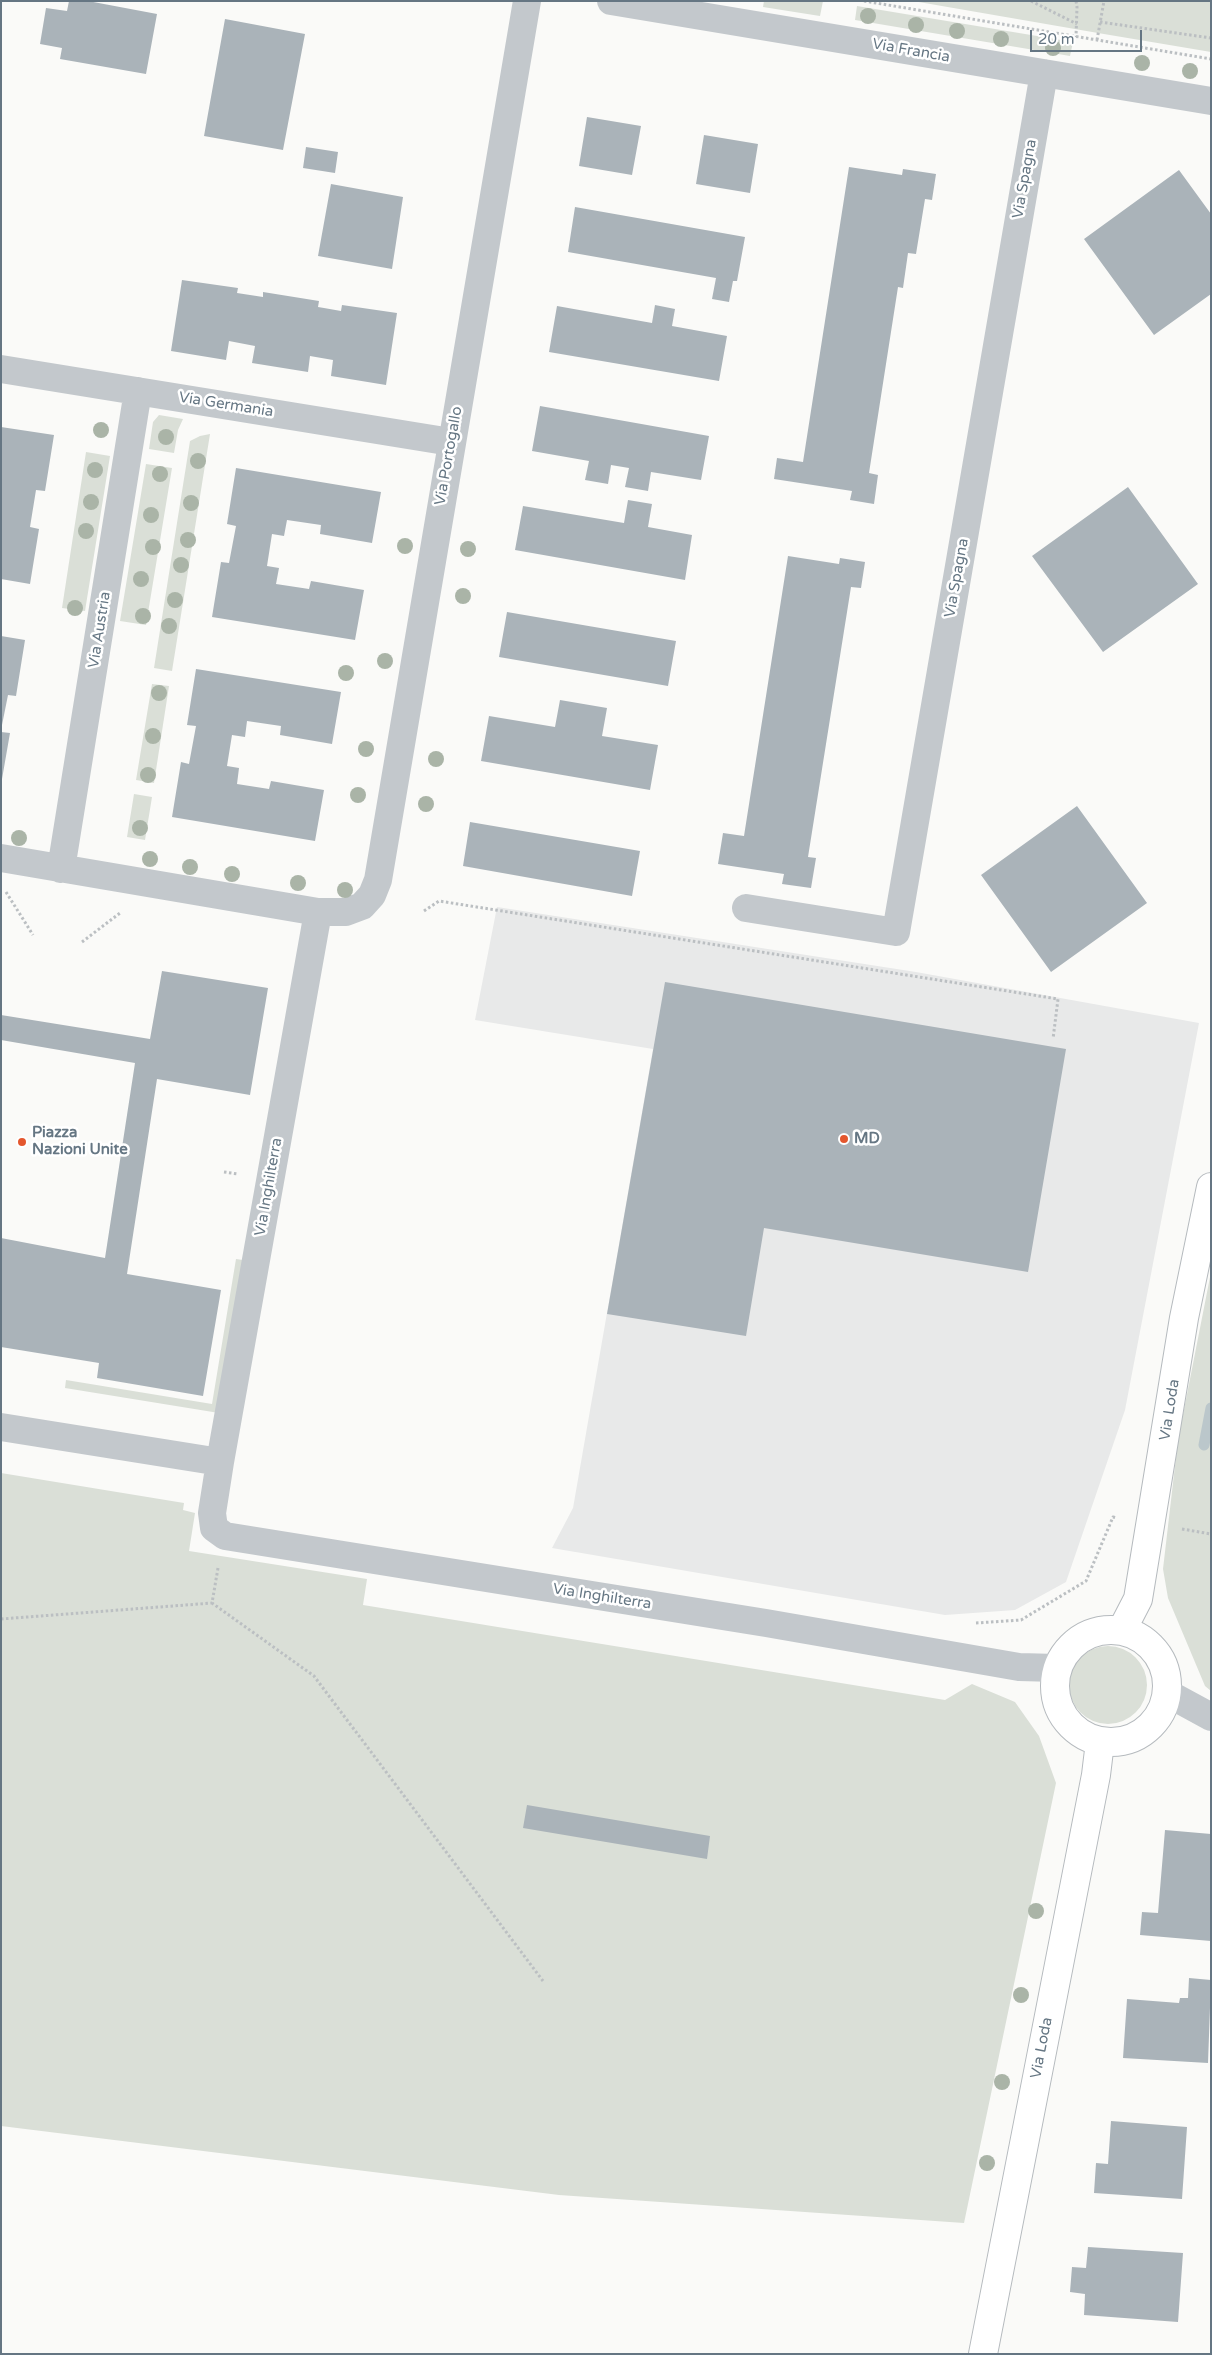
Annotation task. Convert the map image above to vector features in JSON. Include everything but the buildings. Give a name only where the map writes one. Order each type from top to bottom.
[{"type":"main road","name":"Via Loda","points":[[1122,1630],[1138,1599],[1184,1318],[1211,1187]]},
{"type":"main road","points":[[1106,1630],[1122,1630],[1147,1642],[1157,1653],[1167,1678],[1167,1693],[1164,1707],[1156,1720],[1144,1732],[1131,1739],[1116,1742],[1100,1742],[1085,1736],[1072,1727],[1062,1714],[1055,1699],[1054,1684],[1058,1668],[1065,1653],[1076,1642],[1090,1634],[1106,1630]]},
{"type":"main road","name":"Via Loda","points":[[983,2354],[1096,1775],[1100,1742]]},
{"type":"street","name":"Via Portogallo","points":[[318,912],[346,912],[362,906],[372,895],[378,880],[527,1]]},
{"type":"street","name":"Via Francia","points":[[611,1],[1044,74],[1211,100]]},
{"type":"street","name":"Via Spagna","points":[[746,908],[896,932],[1044,74]]},
{"type":"street","name":"Via Germania","points":[[1,369],[451,442]]},
{"type":"street","name":"Via Austria","points":[[61,869],[138,391]]},
{"type":"street","points":[[1,858],[318,912]]},
{"type":"street","name":"Via Inghilterra","points":[[318,912],[220,1462],[212,1514],[214,1528],[225,1536],[766,1623],[1019,1668],[1058,1668]]},
{"type":"street","points":[[1,1427],[220,1462]]},
{"type":"street","points":[[1167,1693],[1211,1717]]},
{"type":"path","points":[[864,1],[1211,59]]},
{"type":"path","points":[[1031,1],[1077,24]]},
{"type":"path","points":[[1076,1],[1076,37]]},
{"type":"path","points":[[1097,40],[1104,1]]},
{"type":"path","points":[[1100,22],[1211,38]]},
{"type":"path","points":[[1,886],[33,935]]},
{"type":"path","points":[[424,911],[439,901],[1058,999],[1053,1039]]},
{"type":"path","points":[[212,1603],[225,1536]]},
{"type":"path","points":[[1,1619],[212,1603],[314,1676],[543,1980]]},
{"type":"shaded area","points":[[764,1],[823,1],[820,16],[763,7]]},
{"type":"shaded area","points":[[913,1],[1211,1],[1211,52],[1098,33]]},
{"type":"shaded area","points":[[857,6],[1073,42],[1070,56],[855,20]]},
{"type":"shaded area","points":[[159,415],[183,419],[178,430],[174,453],[149,449],[153,422]]},
{"type":"shaded area","points":[[210,434],[172,671],[154,668],[190,441]]},
{"type":"shaded area","points":[[86,452],[110,456],[85,611],[62,608]]},
{"type":"shaded area","points":[[146,464],[172,468],[146,625],[120,621]]},
{"type":"shaded area","points":[[152,684],[169,686],[154,783],[136,780]]},
{"type":"shaded area","points":[[134,794],[152,797],[145,840],[127,837]]},
{"type":"shaded area","points":[[497,907],[916,972],[1199,1023],[1125,1410],[1066,1582],[1015,1610],[945,1615],[552,1548],[573,1508],[653,1049],[475,1020]]},
{"type":"shaded area","points":[[236,1259],[243,1260],[219,1413],[65,1388],[66,1380],[212,1404]]},
{"type":"shaded area","points":[[1211,1272],[1211,1691],[1205,1686],[1168,1598],[1163,1569],[1178,1440]]},
{"type":"shaded area","points":[[1,1473],[184,1503],[183,1510],[195,1513],[189,1551],[367,1579],[363,1605],[945,1700],[972,1684],[1015,1702],[1039,1736],[1056,1783],[964,2223],[559,2195],[1,2126]]},
{"type":"shaded area","points":[[1108,1646],[1123,1649],[1135,1658],[1144,1670],[1147,1685],[1144,1700],[1135,1712],[1123,1721],[1108,1724],[1093,1721],[1081,1712],[1072,1700],[1069,1685],[1072,1670],[1081,1658],[1093,1649]]},
{"type":"waterway","points":[[1204,1445],[1211,1408]]},
{"type":"place","name":"MD","points":[[844,1139]]},
{"type":"place","name":"Piazza Nazioni Unite","points":[[22,1142]]}]
